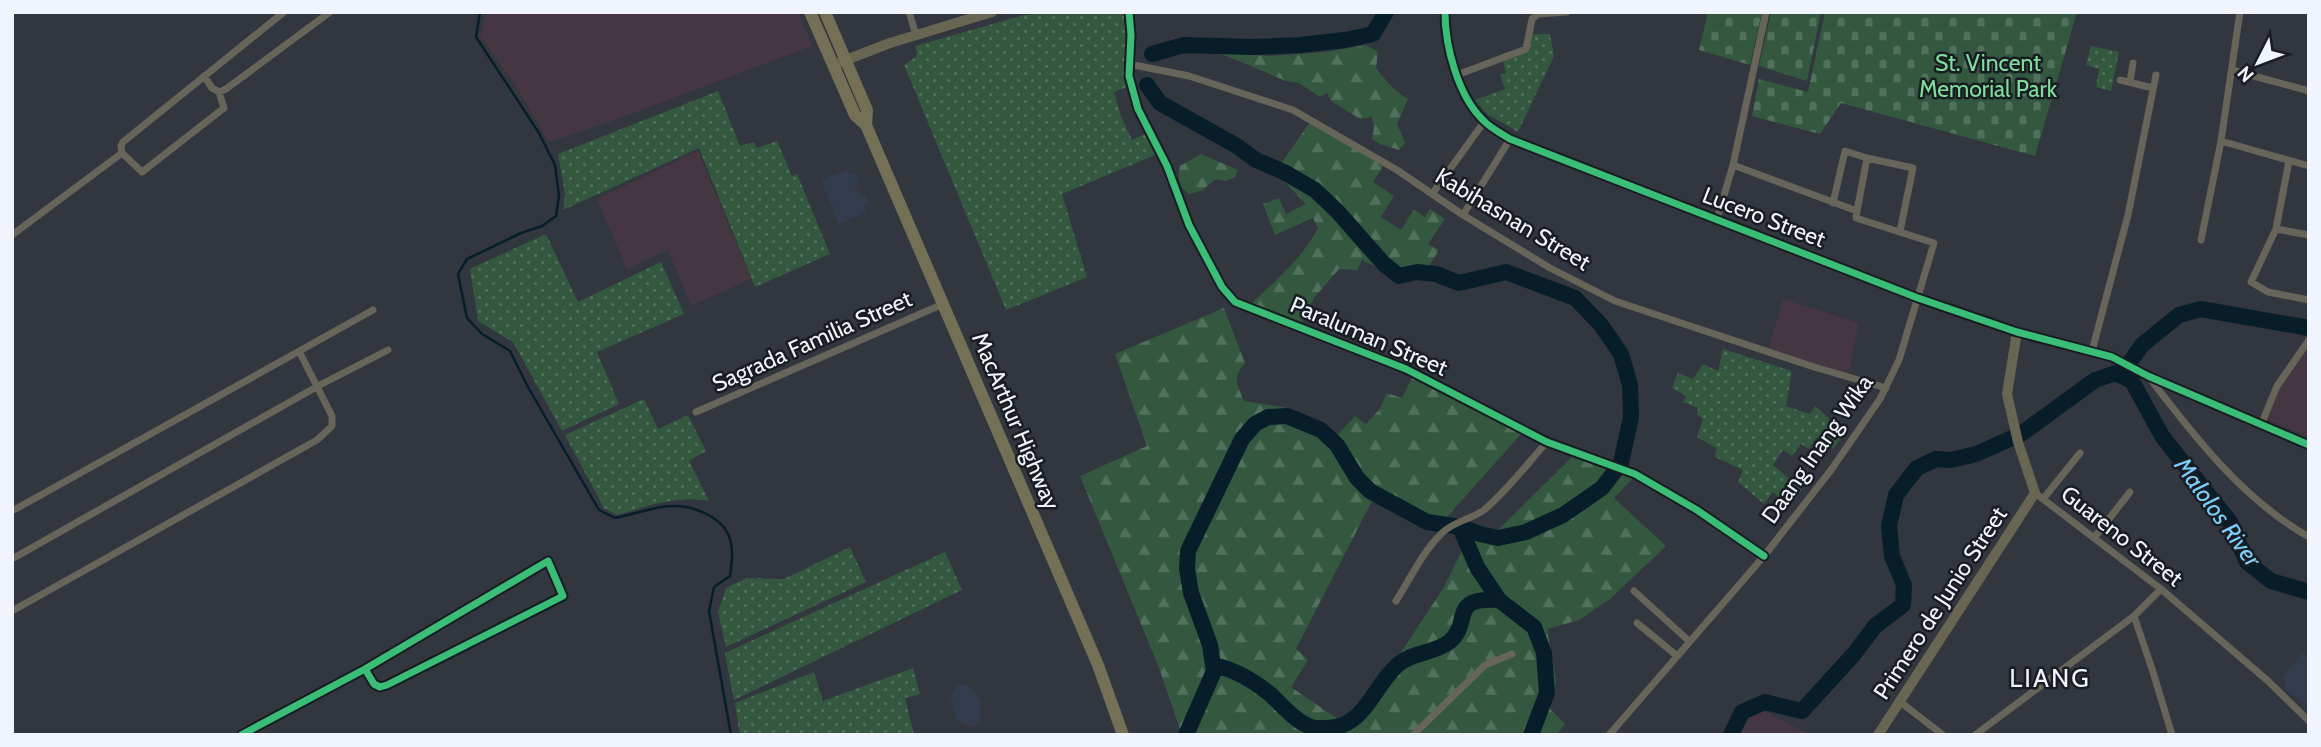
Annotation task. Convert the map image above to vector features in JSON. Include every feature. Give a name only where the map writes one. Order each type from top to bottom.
[{"type":"highway","name":"MacArthur Highway","points":[[810,12],[855,115],[866,124]]},
{"type":"highway","name":"MacArthur Highway","points":[[825,12],[867,110],[866,124],[1098,664],[1123,735]]},
{"type":"street","points":[[204,76],[212,88],[219,92],[223,108],[142,172],[122,153],[123,142],[204,76],[284,12]]},
{"type":"street","points":[[219,92],[330,12]]},
{"type":"street","points":[[909,12],[916,35]]},
{"type":"street","points":[[833,65],[916,35],[992,12]]},
{"type":"street","name":"Paraluman Street","points":[[1129,12],[1129,76],[1138,109],[1167,166],[1189,225],[1222,288],[1235,302],[1406,369],[1547,442],[1635,474],[1697,510],[1763,556]]},
{"type":"street","name":"Lucero Street","points":[[1445,12],[1449,48],[1471,107],[1484,122],[1510,139],[1918,298],[2017,332],[2112,357],[2148,376]]},
{"type":"street","points":[[1457,75],[1526,50],[1532,19],[1538,14],[1567,12]]},
{"type":"street","points":[[1717,219],[1732,165],[1766,12]]},
{"type":"street","points":[[2202,240],[2221,141],[2240,12]]},
{"type":"street","name":"Kabihasnan Street","points":[[1129,64],[1189,76],[1293,110],[1363,149],[1550,268],[1615,301],[1886,388]]},
{"type":"street","points":[[2130,82],[2133,64]]},
{"type":"street","points":[[2232,70],[2309,90]]},
{"type":"street","points":[[2092,351],[2116,270],[2156,75]]},
{"type":"street","points":[[2120,80],[2153,88]]},
{"type":"street","points":[[1432,194],[1484,122]]},
{"type":"street","points":[[1463,215],[1510,139]]},
{"type":"street","points":[[2221,141],[2309,166]]},
{"type":"street","points":[[1833,202],[1845,151],[1913,168],[1900,231],[1856,218],[1867,158]]},
{"type":"street","points":[[12,235],[122,153]]},
{"type":"street","points":[[2289,161],[2276,229],[2251,282],[2268,292],[2309,300]]},
{"type":"street","points":[[1732,165],[1857,211]]},
{"type":"street","points":[[2276,229],[2309,235]]},
{"type":"street","name":"Daang Inang Wika","points":[[1609,735],[1763,556],[1830,470],[1886,388],[1899,360],[1934,243],[1900,231]]},
{"type":"street","name":"Sagrada Familia Street","points":[[696,412],[943,304]]},
{"type":"street","points":[[12,511],[373,310]]},
{"type":"street","name":"Guareno Street","points":[[2017,332],[2007,394],[2018,442],[2039,496],[2161,589],[2293,703],[2309,721]]},
{"type":"street","points":[[2260,425],[2277,386],[2309,340]]},
{"type":"street","points":[[12,558],[318,386],[388,350]]},
{"type":"street","points":[[12,611],[317,440],[332,426],[332,416],[300,353]]},
{"type":"street","points":[[2148,376],[2309,445]]},
{"type":"street","points":[[2148,376],[2184,423],[2252,497],[2285,524],[2309,537]]},
{"type":"street","points":[[1396,601],[1442,533],[1459,522],[1471,519],[1487,507],[1547,442]]},
{"type":"street","points":[[2039,496],[2080,453]]},
{"type":"street","points":[[2094,538],[2130,492]]},
{"type":"street","name":"Primero de Junio Street","points":[[1878,735],[2039,496]]},
{"type":"street","points":[[241,735],[365,669],[548,561],[564,596],[387,685],[380,687],[374,684],[365,669]]},
{"type":"street","points":[[1975,735],[2134,616],[2161,589]]},
{"type":"street","points":[[1634,591],[1689,641]]},
{"type":"street","points":[[2134,616],[2154,671],[2172,735]]},
{"type":"street","points":[[1637,623],[1676,655]]},
{"type":"street","points":[[1413,735],[1485,665],[1512,654]]},
{"type":"street","points":[[1899,701],[1943,735]]},
{"type":"shaded area","points":[[486,12],[798,12],[812,46],[549,142],[517,88],[480,36]]},
{"type":"shaded area","points":[[698,151],[751,279],[691,306],[668,250],[627,269],[597,199]]},
{"type":"shaded area","points":[[848,169],[850,174],[855,173],[859,181],[855,183],[860,196],[865,195],[869,204],[864,206],[867,212],[839,224],[821,180]]},
{"type":"shaded area","points":[[1783,299],[1859,323],[1848,375],[1768,350]]},
{"type":"shaded area","points":[[2309,334],[2309,437],[2263,418],[2297,348]]},
{"type":"shaded area","points":[[2301,653],[2309,658],[2307,705],[2283,688],[2287,683],[2282,679]]},
{"type":"shaded area","points":[[961,684],[970,687],[980,700],[981,717],[973,727],[956,720],[950,697]]},
{"type":"shaded area","points":[[1761,709],[1807,735],[1734,735],[1745,716]]},
{"type":"green space","points":[[1125,12],[1127,87],[1114,92],[1132,140],[1151,131],[1162,152],[1062,194],[1087,277],[1006,310],[904,65],[916,57],[915,46],[1024,15]]},
{"type":"green space","points":[[1708,12],[1762,12],[1750,65],[1699,50]]},
{"type":"green space","points":[[1771,12],[1821,12],[1807,81],[1759,66]]},
{"type":"green space","name":"St. Vincent Memorial Park","points":[[1825,12],[2077,12],[2035,156],[1841,103],[1820,134],[1752,116],[1759,79],[1808,92]]},
{"type":"green space","points":[[1532,34],[1550,34],[1554,56],[1518,132],[1487,114],[1475,100],[1505,89],[1500,75],[1506,73],[1501,54],[1528,49]]},
{"type":"green space","points":[[1366,45],[1378,52],[1376,68],[1394,89],[1408,99],[1397,124],[1405,143],[1399,150],[1372,139],[1372,117],[1360,119],[1331,101],[1327,93],[1320,97],[1299,83],[1286,81],[1217,52],[1269,56],[1326,52]]},
{"type":"green space","points":[[2091,46],[2119,52],[2111,91],[2096,87],[2099,69],[2086,65]]},
{"type":"green space","points":[[718,91],[740,146],[754,142],[757,148],[777,141],[792,176],[797,174],[830,254],[755,287],[699,148],[563,210],[565,194],[558,154]]},
{"type":"green space","points":[[1310,122],[1384,165],[1373,182],[1394,196],[1381,217],[1401,230],[1414,209],[1425,217],[1430,209],[1445,219],[1428,244],[1439,250],[1426,271],[1400,273],[1383,270],[1362,260],[1357,270],[1339,269],[1314,298],[1302,323],[1249,306],[1296,260],[1318,228],[1313,218],[1275,235],[1263,204],[1279,198],[1286,214],[1306,204],[1275,172]]},
{"type":"green space","points":[[1201,154],[1238,170],[1235,177],[1226,181],[1216,179],[1201,191],[1189,194],[1180,182],[1180,166]]},
{"type":"green space","points":[[546,234],[578,302],[661,262],[684,314],[597,352],[619,404],[562,431],[513,342],[478,321],[470,269]]},
{"type":"green space","points":[[1224,308],[1245,363],[1237,377],[1244,401],[1288,408],[1334,439],[1355,416],[1366,424],[1379,410],[1387,393],[1402,398],[1414,374],[1522,433],[1437,528],[1374,497],[1296,649],[1308,660],[1291,687],[1338,719],[1351,715],[1364,702],[1394,663],[1444,587],[1470,534],[1487,541],[1574,455],[1634,477],[1614,498],[1666,546],[1610,599],[1579,620],[1547,629],[1556,682],[1550,709],[1565,724],[1556,735],[1182,735],[1159,668],[1080,476],[1147,446],[1115,354]]},
{"type":"green space","points":[[1723,349],[1792,371],[1786,406],[1810,414],[1815,406],[1829,418],[1828,424],[1843,436],[1833,449],[1817,437],[1809,449],[1801,444],[1792,456],[1783,450],[1773,465],[1802,490],[1789,506],[1773,492],[1764,504],[1738,482],[1743,470],[1715,457],[1716,448],[1697,437],[1703,419],[1697,415],[1698,408],[1683,402],[1686,396],[1672,388],[1678,373],[1693,379],[1703,364],[1718,371]]},
{"type":"green space","points":[[644,399],[658,429],[688,415],[706,451],[689,461],[709,501],[674,500],[617,515],[604,508],[565,435]]},
{"type":"green space","points":[[850,547],[866,582],[726,647],[718,612],[726,588],[747,578],[784,579]]},
{"type":"green space","points":[[945,552],[962,590],[734,700],[725,653]]},
{"type":"green space","points":[[913,668],[920,694],[905,698],[914,735],[740,735],[735,703],[814,672],[823,701]]},
{"type":"waterway","points":[[480,12],[476,37],[539,133],[555,165],[559,196],[556,216],[542,226],[467,259],[458,274],[467,318],[482,334],[510,351],[599,510],[615,518],[658,507],[680,506],[712,517],[728,534],[732,549],[730,576],[714,587],[709,611],[731,735]]},
{"type":"waterway","points":[[1152,54],[1184,45],[1253,47],[1345,40],[1373,34],[1386,12]]},
{"type":"waterway","points":[[1147,85],[1160,103],[1237,146],[1256,160],[1315,190],[1384,264],[1399,276],[1417,272],[1436,274],[1459,283],[1506,272],[1575,298],[1601,325],[1621,354],[1630,385],[1631,417],[1621,463],[1602,488],[1563,515],[1526,532],[1498,538],[1460,527],[1477,567],[1499,600],[1534,627],[1544,653],[1547,693],[1531,735]]},
{"type":"waterway","points":[[2121,375],[2142,345],[2179,315],[2201,309],[2309,328]]},
{"type":"waterway","name":"Malolos River","points":[[1731,735],[1742,712],[1765,702],[1802,711],[1854,654],[1875,626],[1903,605],[1904,585],[1892,556],[1889,526],[1896,495],[1917,468],[1936,459],[1951,460],[1976,454],[2021,434],[2095,380],[2116,373],[2132,381],[2162,436],[2230,522],[2247,562],[2271,581],[2309,592]]},
{"type":"waterway","points":[[1186,735],[1214,671],[1210,645],[1191,593],[1187,569],[1188,551],[1242,439],[1255,424],[1268,417],[1287,416],[1321,430],[1337,445],[1357,478],[1370,491],[1427,522],[1460,527]]},
{"type":"waterway","points":[[1214,665],[1257,684],[1305,725],[1313,728],[1340,726],[1360,713],[1400,663],[1449,642],[1456,635],[1467,607],[1483,600],[1499,600]]},
{"type":"cycle path","points":[[1129,12],[1129,76],[1138,109],[1167,166],[1189,225],[1222,287],[1235,302],[1406,369],[1547,442],[1635,474],[1697,510],[1764,556]]},
{"type":"cycle path","points":[[1445,12],[1450,55],[1467,98],[1486,123],[1510,139],[1918,298],[2017,332],[2112,357],[2148,376],[2309,445]]},
{"type":"cycle path","points":[[241,735],[365,669],[548,561],[563,596],[387,685],[380,687],[374,684],[365,669]]},
{"type":"district","name":"LIANG","points":[[2050,678]]}]
